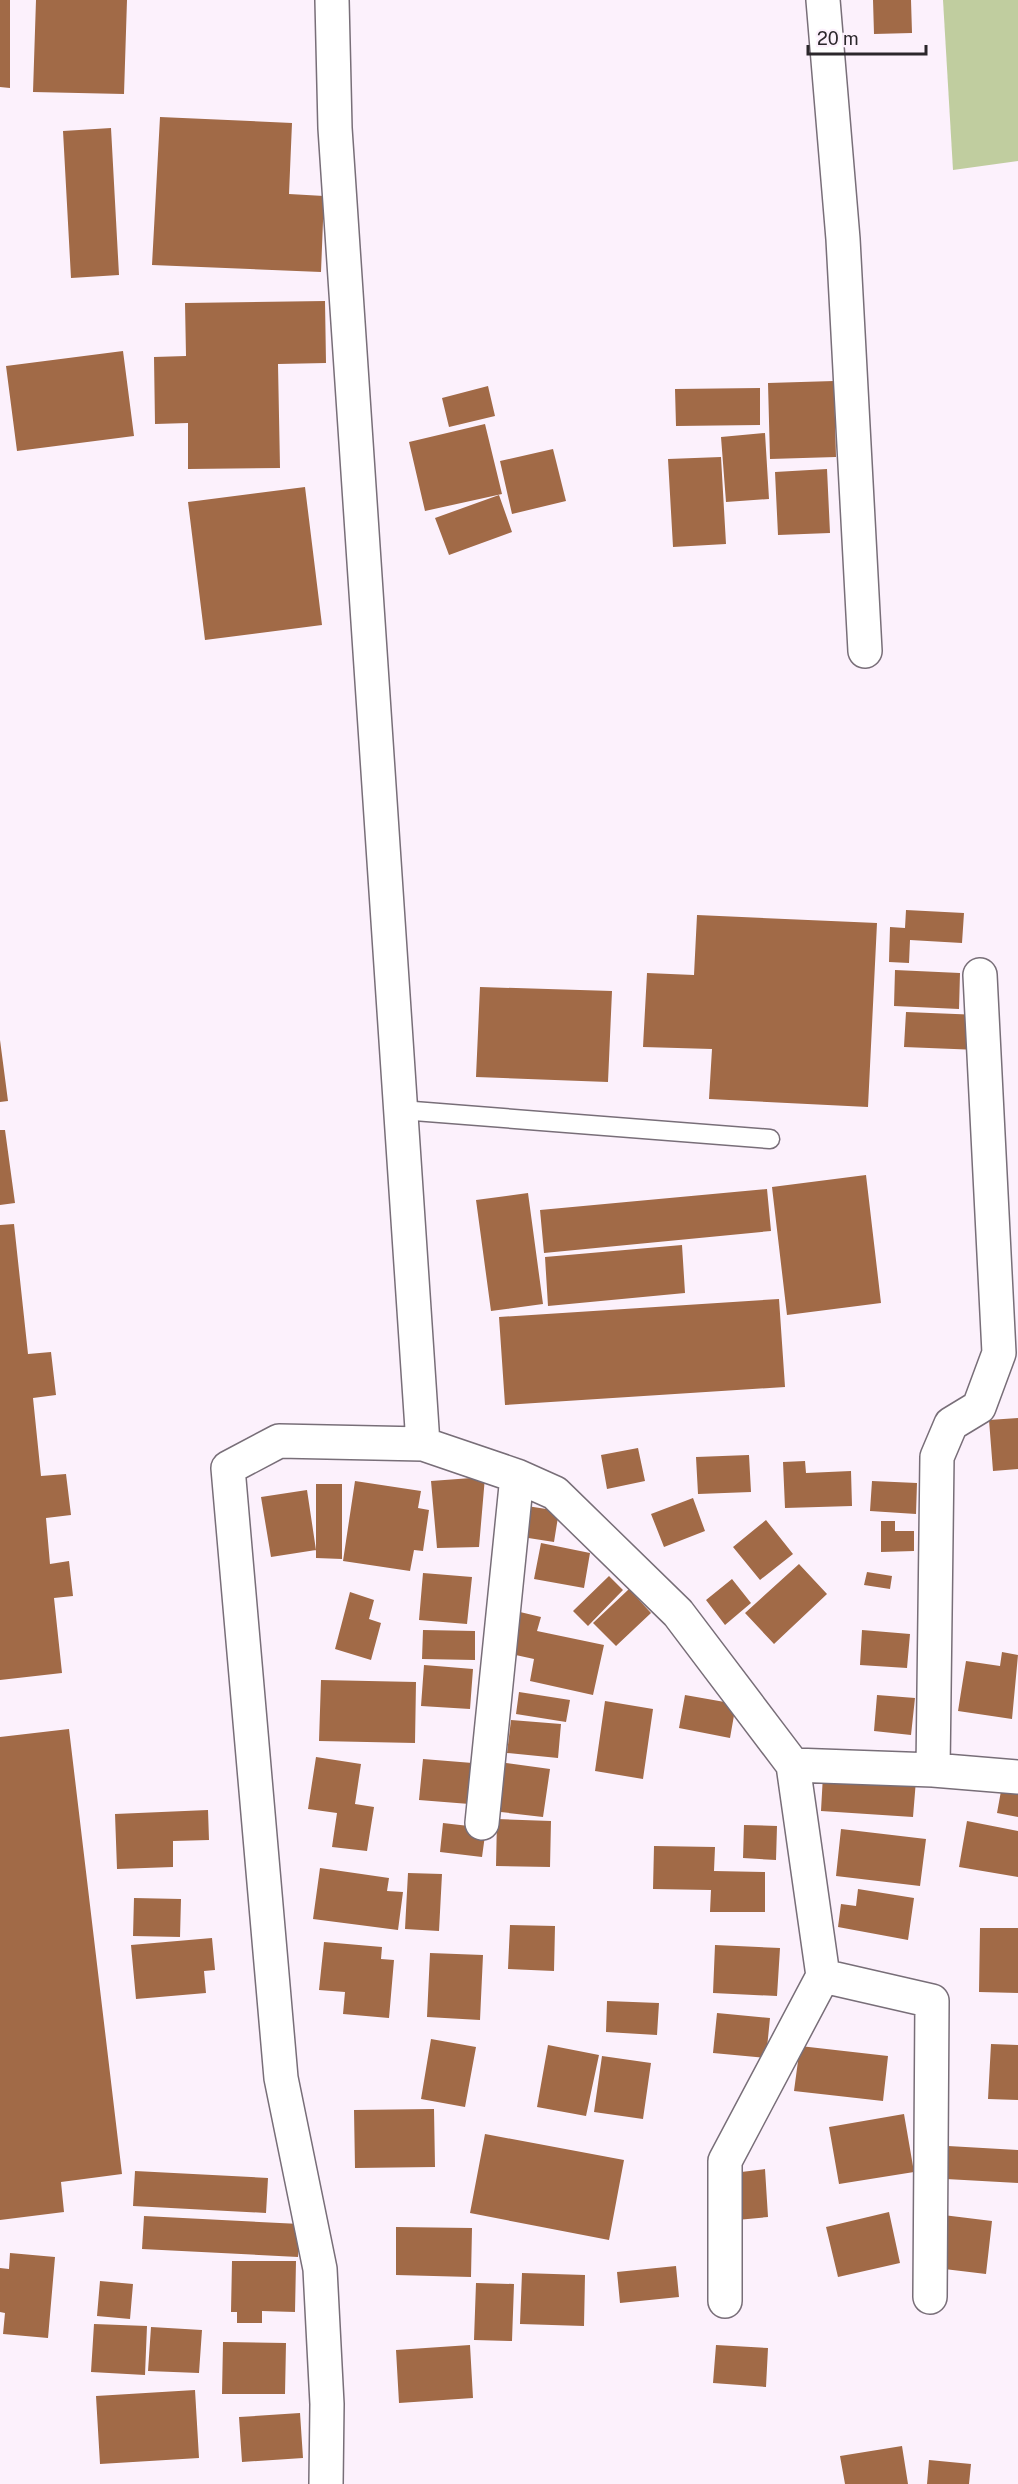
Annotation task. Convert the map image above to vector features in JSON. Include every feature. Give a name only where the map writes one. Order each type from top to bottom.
[{"type":"street","points":[[332,0],[335,128],[423,1444]]},
{"type":"street","points":[[823,0],[843,239],[865,651]]},
{"type":"street","points":[[933,1770],[938,1457],[951,1424],[979,1407],[999,1353],[980,975]]},
{"type":"street","points":[[326,2484],[327,2403],[320,2269],[281,2078],[228,1468],[279,1441],[423,1444],[517,1476],[555,1493],[678,1613],[794,1764],[823,1976],[725,2161],[725,2301]]},
{"type":"street","points":[[482,1823],[517,1476]]},
{"type":"street","points":[[794,1764],[933,1770],[1018,1777]]},
{"type":"street","points":[[823,1976],[932,2001],[930,2297]]},
{"type":"lane","points":[[401,1110],[770,1139]]},
{"type":"green space","points":[[943,0],[1018,0],[1018,161],[953,170]]},
{"type":"building","points":[[0,0],[10,0],[10,88],[0,87]]},
{"type":"building","points":[[36,0],[127,0],[124,94],[33,92]]},
{"type":"building","points":[[873,0],[911,0],[912,33],[874,34]]},
{"type":"building","points":[[160,117],[292,123],[289,194],[324,196],[321,272],[152,265]]},
{"type":"building","points":[[111,128],[119,275],[71,278],[63,131]]},
{"type":"building","points":[[325,301],[326,363],[278,364],[280,468],[188,469],[188,423],[155,424],[154,357],[186,356],[185,303]]},
{"type":"building","points":[[123,351],[134,436],[17,451],[6,366]]},
{"type":"building","points":[[834,381],[836,457],[770,459],[768,383]]},
{"type":"building","points":[[488,386],[495,416],[449,427],[442,398]]},
{"type":"building","points":[[760,388],[760,425],[676,426],[675,389]]},
{"type":"building","points":[[485,424],[502,494],[425,511],[409,442]]},
{"type":"building","points":[[765,433],[769,499],[726,502],[721,437]]},
{"type":"building","points":[[553,449],[566,501],[512,514],[500,461]]},
{"type":"building","points":[[721,457],[726,544],[673,547],[668,459]]},
{"type":"building","points":[[827,469],[830,533],[778,535],[775,472]]},
{"type":"building","points":[[305,487],[322,625],[205,640],[188,502]]},
{"type":"building","points":[[499,495],[512,532],[449,555],[435,518]]},
{"type":"building","points":[[906,910],[964,913],[962,943],[910,940],[909,963],[889,962],[890,927],[905,928]]},
{"type":"building","points":[[697,915],[877,923],[868,1107],[709,1099],[712,1049],[643,1047],[647,973],[694,975]]},
{"type":"building","points":[[895,970],[960,973],[959,1009],[894,1006]]},
{"type":"building","points":[[480,987],[612,991],[608,1082],[476,1077]]},
{"type":"building","points":[[906,1012],[980,1015],[979,1050],[904,1047]]},
{"type":"building","points":[[0,1040],[8,1101],[0,1102]]},
{"type":"building","points":[[0,1130],[5,1130],[15,1203],[0,1205]]},
{"type":"building","points":[[866,1175],[881,1303],[787,1315],[772,1187]]},
{"type":"building","points":[[767,1189],[771,1231],[544,1253],[540,1210]]},
{"type":"building","points":[[528,1193],[543,1304],[491,1311],[476,1200]]},
{"type":"building","points":[[14,1224],[28,1354],[51,1352],[56,1395],[33,1398],[41,1476],[66,1474],[71,1515],[46,1518],[50,1564],[69,1561],[73,1596],[54,1598],[62,1673],[0,1680],[0,1225]]},
{"type":"building","points":[[682,1245],[685,1293],[548,1306],[545,1257]]},
{"type":"building","points":[[779,1299],[785,1387],[505,1405],[499,1317]]},
{"type":"building","points":[[1018,1418],[1018,1469],[993,1471],[989,1420]]},
{"type":"building","points":[[638,1448],[645,1481],[607,1489],[601,1455]]},
{"type":"building","points":[[749,1455],[751,1492],[698,1494],[696,1457]]},
{"type":"building","points":[[805,1461],[806,1473],[851,1471],[852,1506],[785,1508],[783,1462]]},
{"type":"building","points":[[485,1477],[479,1547],[437,1548],[431,1481]]},
{"type":"building","points":[[355,1481],[421,1491],[418,1508],[429,1510],[423,1551],[414,1550],[410,1571],[343,1561]]},
{"type":"building","points":[[872,1481],[917,1483],[916,1514],[870,1511]]},
{"type":"building","points":[[316,1484],[342,1484],[342,1559],[316,1558]]},
{"type":"building","points":[[307,1490],[316,1550],[271,1557],[261,1497]]},
{"type":"building","points":[[693,1498],[705,1531],[664,1547],[651,1514]]},
{"type":"building","points":[[527,1506],[559,1511],[554,1542],[522,1537]]},
{"type":"building","points":[[766,1520],[793,1554],[760,1580],[733,1547]]},
{"type":"building","points":[[881,1521],[895,1521],[895,1531],[914,1531],[914,1551],[881,1552]]},
{"type":"building","points":[[541,1543],[590,1553],[584,1588],[534,1579]]},
{"type":"building","points":[[799,1564],[827,1594],[774,1644],[745,1613]]},
{"type":"building","points":[[867,1572],[892,1576],[890,1589],[864,1585]]},
{"type":"building","points":[[423,1573],[472,1577],[467,1624],[419,1620]]},
{"type":"building","points":[[609,1576],[623,1590],[588,1626],[573,1611]]},
{"type":"building","points":[[732,1579],[751,1603],[725,1625],[706,1600]]},
{"type":"building","points":[[629,1589],[651,1613],[616,1646],[593,1623]]},
{"type":"building","points":[[350,1592],[374,1600],[369,1619],[381,1623],[371,1660],[335,1649]]},
{"type":"building","points":[[520,1612],[541,1617],[537,1631],[604,1645],[593,1695],[530,1681],[534,1659],[511,1654]]},
{"type":"building","points":[[423,1630],[475,1631],[475,1660],[422,1659]]},
{"type":"building","points":[[862,1630],[910,1634],[907,1668],[860,1665]]},
{"type":"building","points":[[1002,1652],[1018,1655],[1012,1719],[958,1711],[966,1661],[1000,1666]]},
{"type":"building","points":[[424,1665],[473,1669],[470,1709],[421,1706]]},
{"type":"building","points":[[321,1680],[416,1682],[415,1743],[319,1741]]},
{"type":"building","points":[[519,1692],[570,1700],[566,1722],[516,1714]]},
{"type":"building","points":[[685,1695],[736,1704],[730,1738],[679,1728]]},
{"type":"building","points":[[877,1695],[915,1698],[911,1735],[874,1731]]},
{"type":"building","points":[[605,1701],[653,1709],[643,1779],[595,1771]]},
{"type":"building","points":[[511,1720],[561,1724],[558,1758],[507,1753]]},
{"type":"building","points":[[69,1729],[122,2174],[61,2182],[64,2212],[0,2220],[0,1737]]},
{"type":"building","points":[[316,1757],[361,1764],[355,1804],[374,1807],[367,1851],[332,1847],[337,1813],[308,1809]]},
{"type":"building","points":[[423,1759],[485,1764],[482,1805],[419,1800]]},
{"type":"building","points":[[498,1762],[550,1769],[543,1817],[492,1811]]},
{"type":"building","points":[[823,1775],[916,1780],[913,1817],[821,1811]]},
{"type":"building","points":[[1003,1780],[1018,1783],[1018,1817],[997,1813]]},
{"type":"building","points":[[208,1810],[209,1840],[173,1841],[173,1867],[117,1869],[115,1814]]},
{"type":"building","points":[[497,1819],[551,1821],[550,1867],[496,1866]]},
{"type":"building","points":[[967,1821],[1018,1831],[1018,1877],[959,1867]]},
{"type":"building","points":[[443,1823],[486,1828],[482,1857],[440,1852]]},
{"type":"building","points":[[744,1825],[777,1826],[776,1860],[743,1858]]},
{"type":"building","points":[[841,1829],[926,1839],[920,1886],[836,1876]]},
{"type":"building","points":[[654,1846],[715,1847],[714,1871],[765,1872],[765,1912],[710,1912],[711,1890],[653,1889]]},
{"type":"building","points":[[320,1868],[389,1878],[387,1891],[403,1892],[398,1930],[313,1919]]},
{"type":"building","points":[[408,1873],[442,1874],[439,1931],[405,1929]]},
{"type":"building","points":[[858,1889],[914,1898],[908,1940],[838,1927],[841,1904],[856,1906]]},
{"type":"building","points":[[134,1898],[181,1899],[180,1937],[133,1936]]},
{"type":"building","points":[[510,1925],[555,1926],[554,1971],[508,1969]]},
{"type":"building","points":[[980,1928],[1018,1928],[1018,1993],[979,1992]]},
{"type":"building","points":[[212,1938],[215,1970],[204,1971],[206,1993],[136,1999],[131,1945]]},
{"type":"building","points":[[324,1942],[382,1947],[381,1959],[394,1960],[389,2018],[343,2014],[345,1992],[319,1990]]},
{"type":"building","points":[[715,1945],[780,1948],[777,1996],[713,1993]]},
{"type":"building","points":[[430,1953],[483,1955],[480,2020],[427,2017]]},
{"type":"building","points":[[607,2001],[659,2003],[657,2035],[606,2032]]},
{"type":"building","points":[[717,2013],[770,2018],[766,2058],[713,2053]]},
{"type":"building","points":[[431,2039],[476,2047],[465,2107],[421,2099]]},
{"type":"building","points":[[991,2044],[1018,2045],[1018,2100],[988,2099]]},
{"type":"building","points":[[548,2045],[599,2055],[586,2116],[537,2107]]},
{"type":"building","points":[[800,2046],[888,2056],[883,2101],[794,2091]]},
{"type":"building","points":[[602,2056],[651,2063],[643,2119],[594,2112]]},
{"type":"building","points":[[434,2109],[435,2167],[355,2168],[354,2110]]},
{"type":"building","points":[[904,2114],[914,2172],[839,2184],[829,2127]]},
{"type":"building","points":[[485,2134],[624,2160],[609,2240],[470,2213]]},
{"type":"building","points":[[948,2146],[1018,2150],[1018,2183],[946,2179]]},
{"type":"building","points":[[765,2169],[768,2217],[737,2220],[733,2173]]},
{"type":"building","points":[[135,2171],[268,2178],[266,2213],[133,2206]]},
{"type":"building","points":[[889,2212],[900,2263],[838,2277],[826,2227]]},
{"type":"building","points":[[943,2215],[992,2221],[986,2274],[936,2268]]},
{"type":"building","points":[[144,2216],[300,2224],[298,2257],[142,2249]]},
{"type":"building","points":[[396,2227],[472,2228],[471,2277],[396,2275]]},
{"type":"building","points":[[10,2253],[55,2257],[48,2338],[3,2334],[5,2313],[0,2312],[0,2268],[9,2269]]},
{"type":"building","points":[[232,2261],[296,2261],[295,2312],[262,2311],[262,2323],[237,2323],[237,2312],[231,2312]]},
{"type":"building","points":[[676,2266],[679,2297],[620,2303],[617,2272]]},
{"type":"building","points":[[522,2273],[585,2275],[584,2326],[520,2324]]},
{"type":"building","points":[[100,2281],[133,2284],[130,2319],[97,2316]]},
{"type":"building","points":[[476,2283],[514,2284],[512,2341],[474,2340]]},
{"type":"building","points":[[94,2324],[147,2326],[145,2375],[91,2372]]},
{"type":"building","points":[[151,2327],[202,2330],[199,2373],[148,2371]]},
{"type":"building","points":[[223,2342],[286,2343],[285,2394],[222,2394]]},
{"type":"building","points":[[470,2345],[473,2398],[399,2403],[396,2350]]},
{"type":"building","points":[[716,2345],[768,2348],[766,2387],[713,2383]]},
{"type":"building","points":[[195,2390],[199,2458],[100,2464],[96,2396]]},
{"type":"building","points":[[300,2413],[303,2458],[242,2462],[239,2417]]},
{"type":"building","points":[[902,2446],[908,2484],[845,2484],[840,2456]]},
{"type":"building","points":[[929,2460],[971,2464],[969,2484],[927,2484]]}]
